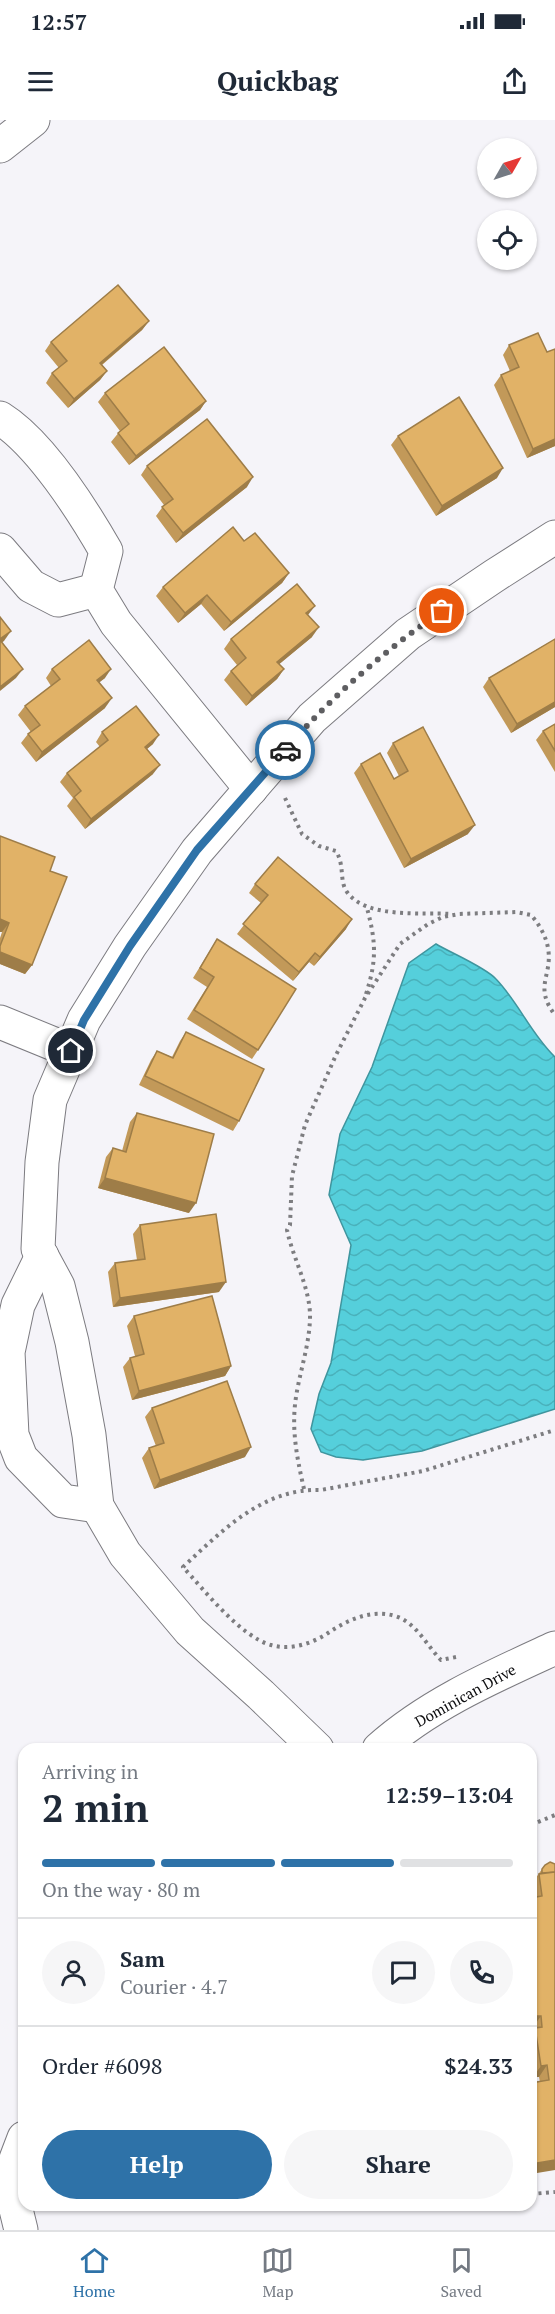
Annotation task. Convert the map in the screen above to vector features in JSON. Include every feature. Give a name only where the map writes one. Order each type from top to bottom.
[{"type":"street","points":[[0,146],[33,120]]},
{"type":"street","points":[[0,418],[28,442],[86,515],[105,551],[96,590],[116,623],[265,790]]},
{"type":"street","points":[[311,1743],[190,1631],[124,1554],[97,1506],[88,1435],[72,1342],[58,1286],[38,1249],[42,1162],[50,1100],[84,1020],[130,946],[197,850],[265,790],[312,718],[408,634],[555,537]]},
{"type":"street","points":[[0,550],[31,586],[58,600],[96,590]]},
{"type":"street","points":[[0,1022],[71,1051]]},
{"type":"street","points":[[42,1256],[18,1305],[8,1352],[12,1435],[21,1458],[63,1501],[97,1506]]},
{"type":"street","name":"Dominican Drive","points":[[386,1743],[398,1732],[473,1687],[555,1648]]},
{"type":"street","points":[[0,2145],[18,2126]]},
{"type":"street","points":[[18,2154],[11,2189],[21,2230]]},
{"type":"path","points":[[265,790],[290,804],[302,834],[320,846],[336,852],[343,866],[344,886],[347,892],[367,907],[394,914],[516,912],[531,915],[540,925],[548,949],[542,988],[555,1015]]},
{"type":"path","points":[[365,998],[376,945],[367,907]]},
{"type":"path","points":[[304,1489],[296,1455],[294,1428],[296,1398],[310,1317],[307,1298],[287,1230],[290,1225],[292,1176],[305,1125],[336,1055],[365,998],[400,944],[428,924],[443,917],[459,914]]},
{"type":"path","points":[[466,1654],[441,1660],[415,1629],[398,1617],[381,1614],[363,1615],[304,1644],[288,1648],[270,1645],[244,1630],[183,1567],[238,1516],[263,1503],[304,1489],[321,1490],[423,1471],[555,1430]]},
{"type":"path","points":[[537,1822],[555,1815]]},
{"type":"path","points":[[537,2194],[555,2192]]},
{"type":"water","points":[[436,944],[491,974],[512,998],[555,1057],[555,1409],[422,1451],[363,1460],[336,1457],[321,1452],[311,1429],[319,1394],[331,1363],[351,1245],[329,1195],[340,1134],[372,1067],[409,963]]},
{"type":"building","points":[[118,285],[149,321],[100,363],[107,371],[74,399],[52,373],[67,361],[51,342]]},
{"type":"building","points":[[538,333],[547,352],[555,349],[555,439],[533,449],[501,375],[519,367],[509,345]]},
{"type":"building","points":[[164,347],[206,401],[136,456],[118,433],[129,424],[105,393]]},
{"type":"building","points":[[459,397],[503,468],[442,506],[398,436]]},
{"type":"building","points":[[207,419],[253,477],[183,533],[162,507],[173,499],[147,466]]},
{"type":"building","points":[[233,527],[244,541],[255,533],[289,573],[231,622],[207,595],[185,613],[163,587]]},
{"type":"building","points":[[297,584],[315,606],[306,613],[319,627],[277,662],[284,669],[252,696],[231,671],[246,658],[231,639]]},
{"type":"building","points":[[0,617],[11,631],[0,639]]},
{"type":"building","points":[[555,639],[555,702],[517,724],[489,678]]},
{"type":"building","points":[[0,640],[23,669],[0,687]]},
{"type":"building","points":[[89,640],[111,669],[97,680],[112,698],[42,752],[28,734],[40,725],[25,706],[60,679],[52,669]]},
{"type":"building","points":[[136,706],[159,735],[145,747],[160,765],[91,819],[74,797],[81,791],[67,773],[108,740],[102,732]]},
{"type":"building","points":[[555,724],[555,751],[543,731]]},
{"type":"building","points":[[423,727],[475,825],[411,859],[361,764],[380,753],[394,779],[408,771],[393,743]]},
{"type":"building","points":[[0,836],[55,857],[50,871],[67,877],[32,965],[0,952],[9,923],[0,919]]},
{"type":"building","points":[[278,857],[352,919],[320,957],[315,953],[299,972],[243,924],[268,895],[255,884]]},
{"type":"building","points":[[217,939],[296,989],[258,1050],[194,1010],[214,977],[200,968]]},
{"type":"building","points":[[186,1032],[264,1069],[239,1121],[145,1076],[157,1051],[173,1058]]},
{"type":"building","points":[[137,1113],[214,1134],[196,1203],[105,1178],[113,1148],[126,1152]]},
{"type":"building","points":[[216,1214],[226,1282],[120,1298],[115,1263],[145,1259],[140,1225]]},
{"type":"building","points":[[212,1296],[231,1366],[139,1391],[130,1358],[144,1354],[134,1316]]},
{"type":"building","points":[[227,1381],[251,1447],[160,1480],[149,1448],[164,1443],[152,1408]]},
{"type":"building","points":[[550,1862],[555,1864],[555,1872],[542,1873],[542,1869]]},
{"type":"building","points":[[555,1872],[555,2160],[537,2163],[537,2082],[549,2080],[547,2065],[541,2066],[537,2041],[537,2028],[542,2027],[541,2016],[537,2016],[537,1897],[542,1896],[539,1874]]},
{"type":"way so far","points":[[285,750],[312,718],[408,634],[442,611]]},
{"type":"route","points":[[71,1051],[84,1020],[130,946],[197,850],[285,750]]}]
